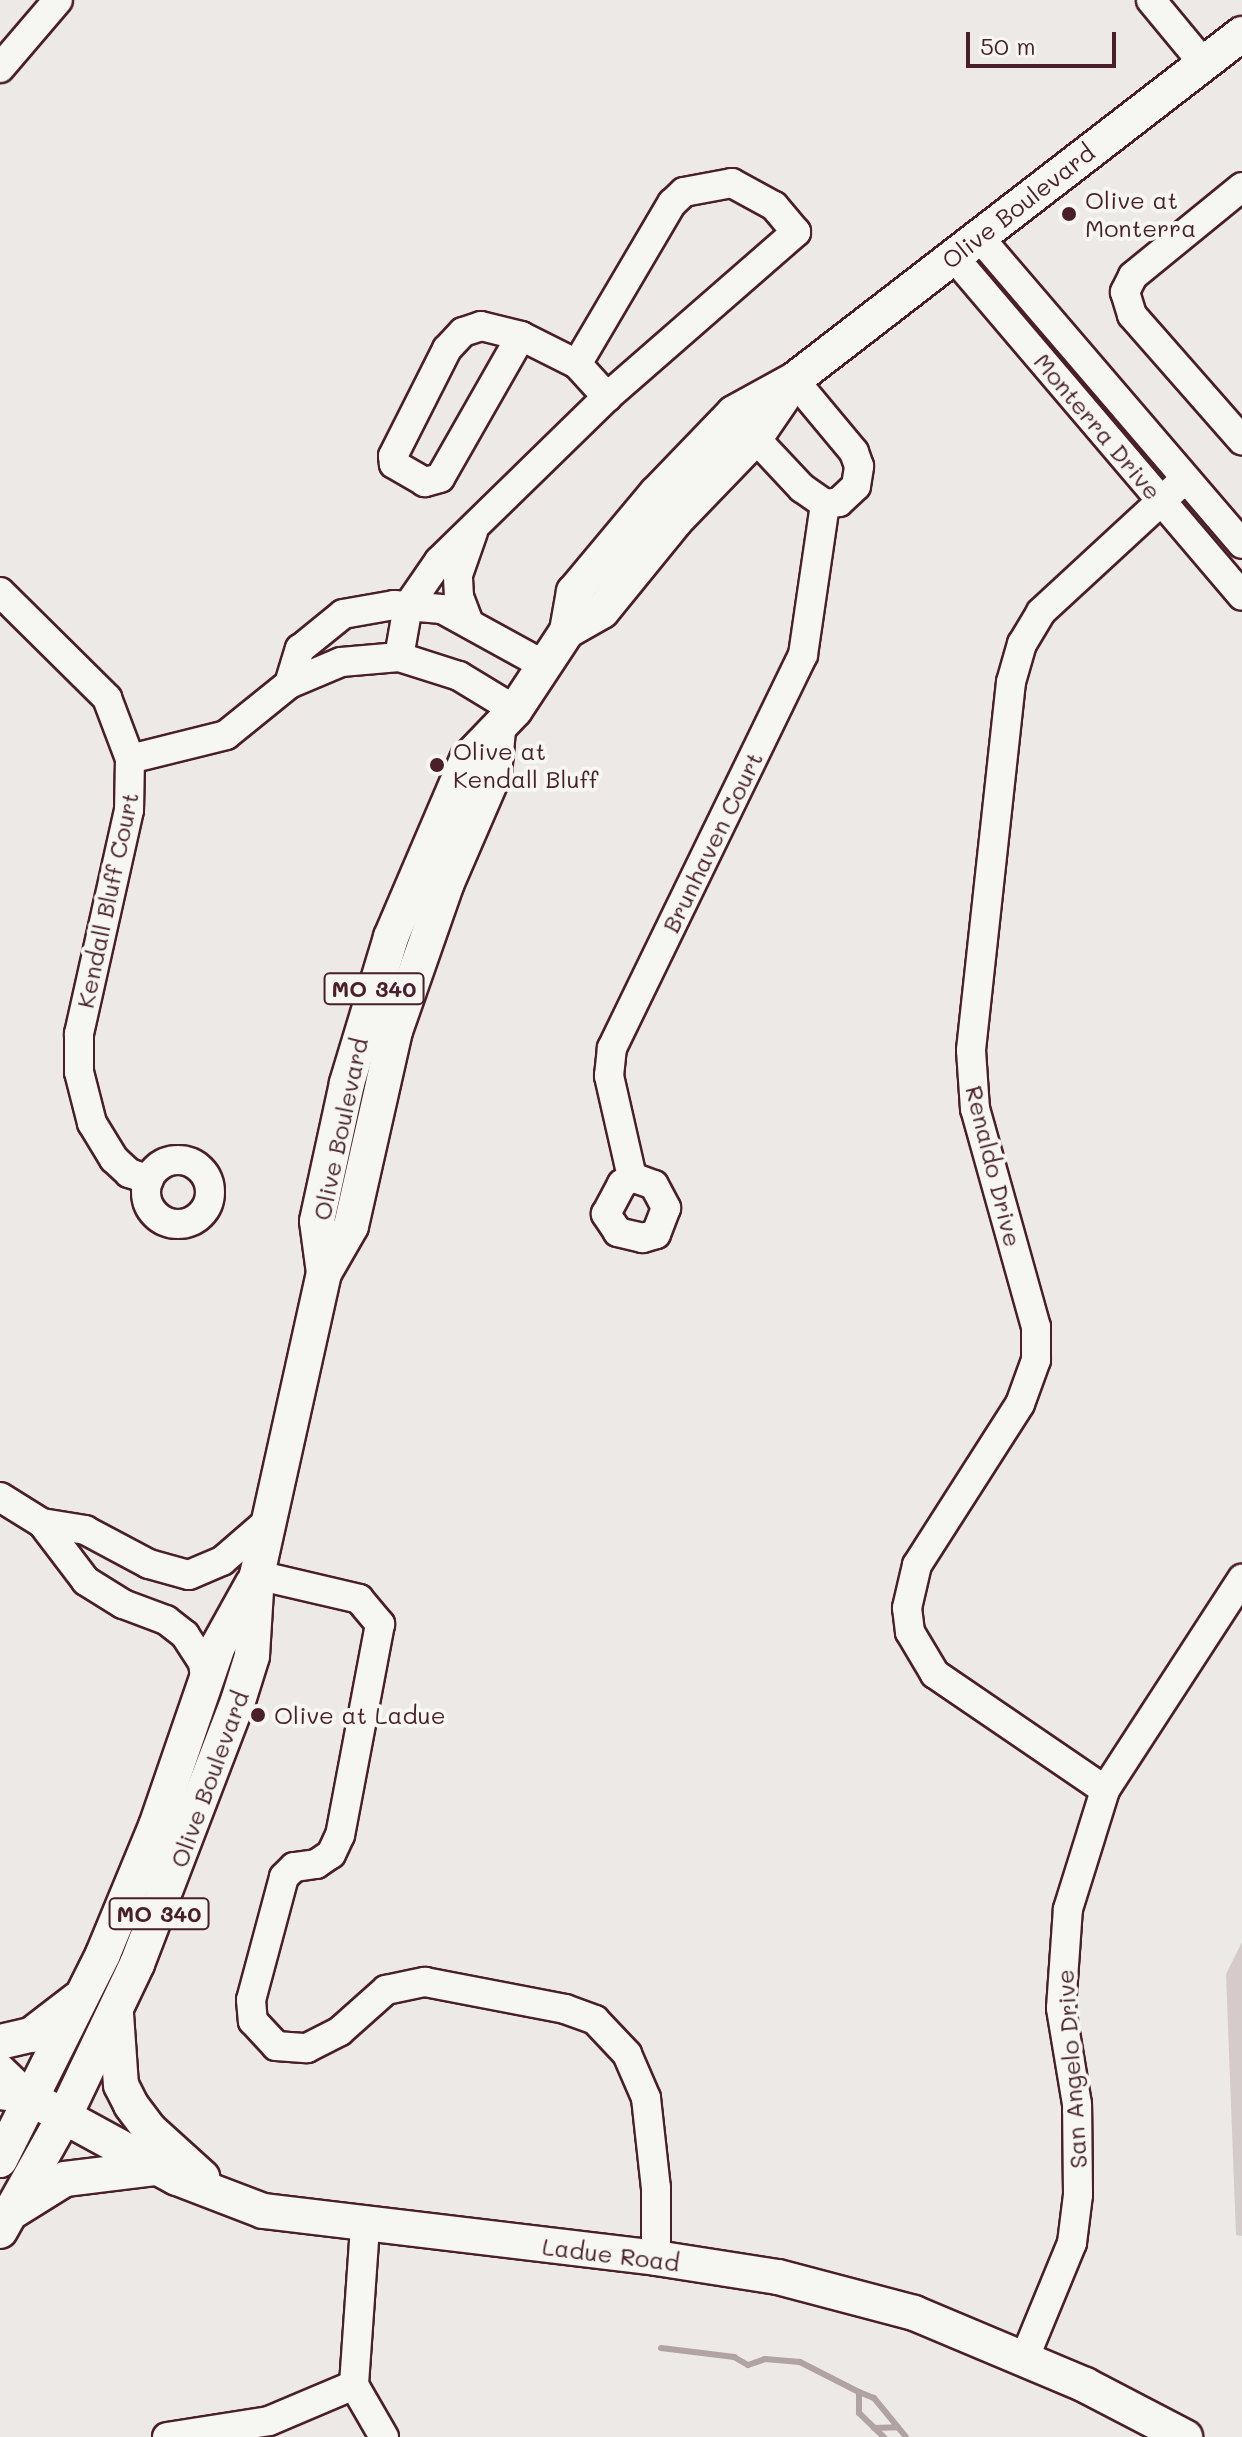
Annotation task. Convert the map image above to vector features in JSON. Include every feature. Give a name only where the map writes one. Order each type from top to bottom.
[{"type":"main road","name":"Olive Boulevard","points":[[6,2222],[64,2117],[115,2012],[189,1839],[252,1656],[257,1575],[324,1273],[351,1226],[395,1031],[440,899],[494,774],[507,720],[567,631],[574,592],[656,494],[734,413],[794,380],[1242,34]]},
{"type":"main road","name":"Olive Boulevard","points":[[567,631],[602,611],[676,520],[755,438],[794,380]]},
{"type":"main road","name":"Olive Boulevard","points":[[0,2160],[16,2097],[84,1994],[156,1826],[218,1646],[257,1575]]},
{"type":"main road","points":[[0,2042],[31,2035],[84,1994]]},
{"type":"main road","points":[[115,2012],[121,2085],[131,2105],[149,2129],[230,2201]]},
{"type":"main road","name":"Ladue Road","points":[[16,2097],[64,2117],[156,2168],[230,2201],[299,2219],[656,2258],[778,2277],[914,2313],[1025,2357],[1185,2437]]},
{"type":"main road","points":[[6,2222],[65,2179],[156,2168]]},
{"type":"street","points":[[0,68],[58,0]]},
{"type":"street","points":[[1151,0],[1204,64]]},
{"type":"street","points":[[399,657],[408,606],[439,561],[607,397],[796,232],[786,218],[732,183],[684,192],[672,203],[577,364]]},
{"type":"street","points":[[1242,187],[1133,276],[1125,292],[1132,315],[1242,440]]},
{"type":"street","name":"Monterra Drive","points":[[966,246],[1242,544]]},
{"type":"street","name":"Monterra Drive","points":[[966,246],[1161,501],[1242,596]]},
{"type":"street","points":[[521,336],[440,478],[425,482],[394,464],[393,456],[447,349],[463,332],[481,326],[521,336],[577,364],[607,397]]},
{"type":"street","points":[[755,438],[825,504],[848,495],[859,466],[845,440],[794,380]]},
{"type":"street","name":"Renaldo Drive","points":[[1105,1790],[935,1674],[910,1632],[907,1608],[917,1565],[1020,1404],[1036,1360],[1036,1327],[975,1109],[971,1050],[1011,682],[1022,644],[1041,612],[1185,479]]},
{"type":"street","name":"Brunhaven Court","points":[[632,1177],[609,1076],[612,1048],[803,655],[825,504]]},
{"type":"street","points":[[469,623],[458,575],[474,529]]},
{"type":"street","name":"Kendall Bluff Court","points":[[0,592],[107,698],[130,759],[133,779],[129,810],[79,1034],[79,1072],[92,1123],[114,1159],[129,1173],[149,1180]]},
{"type":"street","points":[[289,684],[300,649],[343,614],[408,606],[442,609],[544,665]]},
{"type":"street","points":[[130,759],[226,735],[289,684],[341,662],[399,657],[459,676],[507,720]]},
{"type":"street","points":[[0,1497],[42,1523],[86,1581],[123,1604],[166,1620],[185,1635],[203,1663],[206,1684]]},
{"type":"street","points":[[42,1523],[85,1530],[149,1564],[189,1575],[222,1561],[272,1518]]},
{"type":"street","points":[[257,1575],[359,1599],[380,1624],[340,1835],[331,1854],[316,1864],[294,1867],[284,1877],[251,2000],[253,2021],[276,2046],[307,2048],[340,2031],[386,1990],[425,1982],[565,2009],[595,2020],[627,2054],[646,2098],[656,2188],[656,2258]]},
{"type":"street","name":"San Angelo Drive","points":[[1025,2357],[1072,2243],[1079,2151],[1061,2008],[1068,1909],[1105,1790],[1136,1735],[1242,1579]]},
{"type":"street","points":[[0,2068],[16,2097]]},
{"type":"street","points":[[365,2227],[354,2385],[384,2437]]},
{"type":"street","points":[[167,2437],[269,2421],[354,2385]]},
{"type":"shaded area","points":[[1242,1942],[1242,2236],[1236,2235],[1226,1974]]},
{"type":"waterway","points":[[661,2348],[734,2357],[748,2365],[765,2359],[800,2362],[859,2392],[859,2413],[884,2437]]},
{"type":"waterway","points":[[859,2392],[874,2398],[906,2437]]},
{"type":"waterway","points":[[874,2428],[898,2427]]},
{"type":"place","name":"Olive at Monterra","points":[[1069,214]]},
{"type":"place","name":"Olive at Kendall Bluff","points":[[437,765]]},
{"type":"place","name":"Olive at Ladue","points":[[258,1715]]}]
